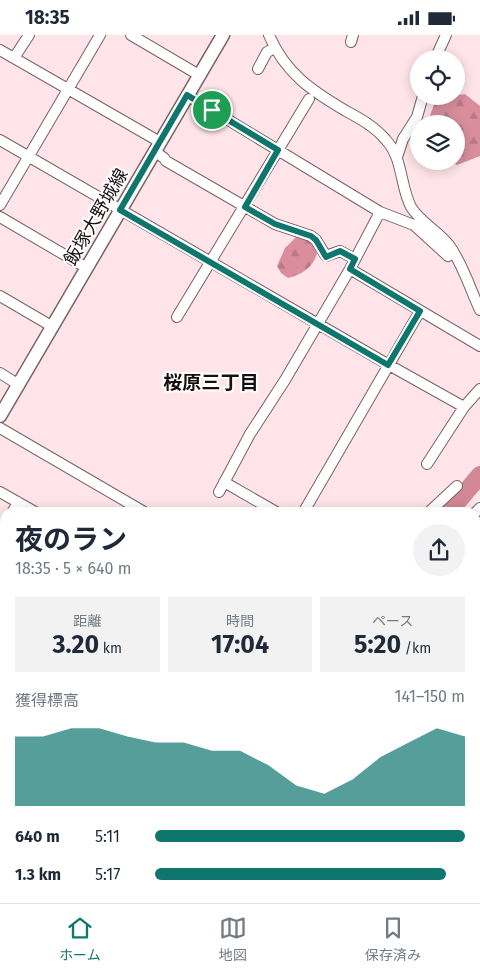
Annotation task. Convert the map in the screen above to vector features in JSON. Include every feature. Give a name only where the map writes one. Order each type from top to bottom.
[{"type":"main road","name":"飯塚大野城線","points":[[0,416],[223,35]]},
{"type":"street","points":[[14,58],[29,35]]},
{"type":"street","points":[[0,205],[100,35]]},
{"type":"street","points":[[131,35],[199,75]]},
{"type":"street","points":[[269,35],[274,48],[282,59],[304,83],[368,123],[387,140],[397,157],[404,187],[412,207],[419,217],[448,243],[480,310]]},
{"type":"street","points":[[439,50],[446,35]]},
{"type":"street","points":[[258,69],[267,52],[274,48]]},
{"type":"street","points":[[0,50],[68,88],[157,147],[166,161],[275,224],[311,236],[316,240],[326,257],[340,251],[355,259]]},
{"type":"street","points":[[187,95],[380,212],[414,225],[448,256],[453,252]]},
{"type":"street","points":[[177,317],[309,99]]},
{"type":"street","points":[[397,157],[403,139],[417,117],[420,105]]},
{"type":"street","points":[[0,141],[464,407]]},
{"type":"street","points":[[219,492],[250,434],[350,269],[380,212]]},
{"type":"street","points":[[0,217],[87,268]]},
{"type":"street","points":[[350,269],[480,347]]},
{"type":"street","points":[[0,296],[53,327]]},
{"type":"street","points":[[306,507],[420,311]]},
{"type":"street","points":[[0,373],[19,385]]},
{"type":"street","points":[[427,464],[464,407],[480,389]]},
{"type":"street","points":[[0,428],[136,507]]},
{"type":"street","points":[[224,482],[268,507]]},
{"type":"street","points":[[434,507],[457,486]]},
{"type":"street","points":[[0,492],[27,507]]},
{"type":"street","points":[[15,507],[18,502]]},
{"type":"green space","points":[[465,94],[480,106],[480,156],[465,162],[465,115],[430,115],[434,105],[465,105]]},
{"type":"green space","points":[[297,236],[309,239],[317,253],[313,262],[306,270],[288,278],[281,273],[277,266],[285,248]]},
{"type":"waterway","points":[[453,507],[480,475]]},
{"type":"district","name":"桜原三丁目","points":[[211,382]]},
{"type":"route","points":[[187,95],[212,110],[278,150],[245,207],[275,224],[311,236],[316,240],[326,257],[340,251],[355,259],[350,269],[420,311],[388,365],[120,210],[187,95]]}]
